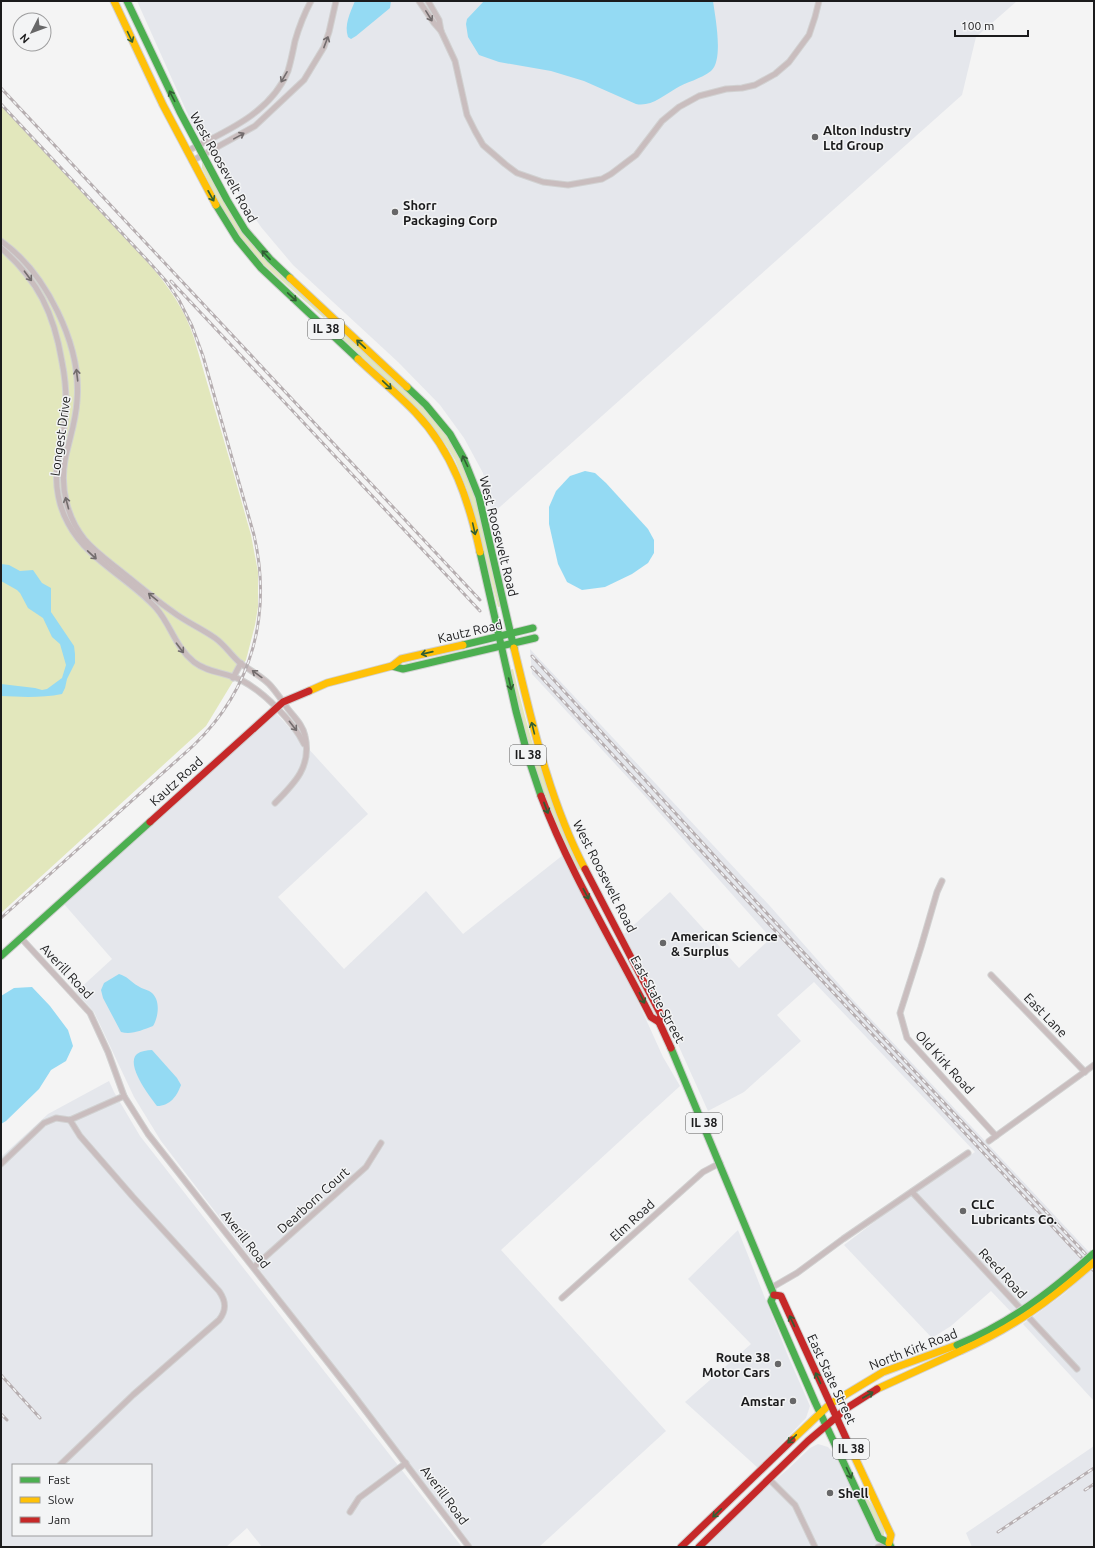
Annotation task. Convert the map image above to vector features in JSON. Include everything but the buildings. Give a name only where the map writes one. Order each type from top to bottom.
[{"type":"main road","name":"West Roosevelt Road","points":[[114,1],[192,162],[226,224],[252,259],[416,412],[441,442],[453,465],[464,492],[501,646]]},
{"type":"main road","name":"West Roosevelt Road","points":[[127,1],[166,83],[237,218],[260,249],[432,411],[450,434],[465,460],[476,487],[538,745],[563,818],[587,873],[661,1015],[659,1022]]},
{"type":"main road","name":"Kautz Road","points":[[1,956],[283,702],[327,683],[392,666],[401,659],[533,628]]},
{"type":"main road","name":"Kautz Road","points":[[392,666],[403,669],[535,638]]},
{"type":"main road","name":"East State Street","points":[[501,646],[527,751],[550,818],[578,878],[651,1017],[659,1022],[691,1092],[773,1292],[771,1301],[820,1413],[879,1538],[890,1545],[891,1535],[781,1296],[773,1292]]},
{"type":"main road","name":"North Kirk Road","points":[[698,1547],[836,1417],[878,1389],[959,1348],[1032,1306],[1094,1254]]},
{"type":"main road","name":"North Kirk Road","points":[[682,1547],[830,1404],[883,1372],[993,1336],[1032,1313],[1059,1293],[1094,1262]]},
{"type":"street","points":[[187,151],[242,122],[263,106],[274,94],[288,71],[299,27],[311,1]]},
{"type":"street","points":[[192,162],[255,126],[304,80],[324,47],[336,1]]},
{"type":"street","points":[[419,1],[441,31]]},
{"type":"street","points":[[428,1],[439,19],[441,31],[455,61],[467,115],[483,145],[517,172],[543,182],[568,184],[602,179],[611,174],[636,155],[662,121],[679,107],[699,96],[726,89],[755,85],[775,74],[789,62],[809,35],[818,1]]},
{"type":"street","name":"Longest Drive","points":[[1,241],[23,260],[36,275],[48,293],[70,341],[78,382],[78,401],[73,429],[65,458],[63,475],[68,508],[76,526],[84,538],[101,555],[172,612],[215,638],[241,663],[260,676],[270,685],[300,725],[305,734],[306,762],[293,785],[275,803]]},
{"type":"street","name":"Longest Drive","points":[[1,248],[25,271],[37,288],[46,304],[55,328],[66,382],[64,429],[57,467],[57,484],[64,513],[72,530],[84,547],[93,556],[147,599],[163,617],[176,642],[184,653],[194,662],[208,670],[240,680],[248,685],[276,708],[296,729],[306,748]]},
{"type":"street","points":[[233,678],[241,663]]},
{"type":"street","name":"Old Kirk Road","points":[[942,881],[937,892],[900,1013],[907,1038],[996,1136]]},
{"type":"street","name":"Averill Road","points":[[21,938],[90,1013],[108,1052],[124,1096],[148,1134],[254,1267],[469,1547]]},
{"type":"street","name":"East Lane","points":[[991,974],[1085,1072]]},
{"type":"street","points":[[989,1141],[1094,1065]]},
{"type":"street","points":[[1,1164],[44,1122],[56,1118],[70,1120],[124,1096]]},
{"type":"street","points":[[61,1464],[133,1395],[219,1320],[225,1307],[224,1298],[219,1291],[133,1197],[80,1136],[70,1120]]},
{"type":"street","name":"Dearborn Court","points":[[254,1267],[366,1167],[381,1144]]},
{"type":"street","points":[[773,1292],[968,1153]]},
{"type":"street","name":"Elm Road","points":[[562,1298],[703,1172],[720,1163]]},
{"type":"street","name":"Reed Road","points":[[912,1192],[1077,1369]]},
{"type":"street","points":[[350,1512],[359,1498],[406,1463]]},
{"type":"street","points":[[769,1479],[795,1505],[815,1547]]},
{"type":"street","points":[[878,1547],[890,1545]]},
{"type":"shaded area","points":[[137,1],[1017,1],[976,37],[962,95],[492,514],[483,473],[464,438],[440,405],[398,362],[293,265],[261,227],[194,128]]},
{"type":"shaded area","points":[[530,649],[769,905],[853,1000],[1089,1252],[1039,1296],[1013,1314],[991,1291],[951,1326],[932,1338],[844,1245],[911,1194],[975,1152],[814,982],[777,1015],[801,1041],[744,1092],[708,1111],[662,1009],[624,934],[670,892],[739,968],[771,938],[642,793],[532,674]]},
{"type":"shaded area","points":[[275,712],[368,814],[278,897],[344,969],[426,891],[463,934],[563,855],[625,973],[663,1057],[680,1086],[501,1250],[666,1431],[539,1547],[472,1547],[161,1141],[134,1097],[94,1012],[76,992],[112,959],[64,904]]},
{"type":"shaded area","points":[[109,1081],[140,1136],[462,1547],[262,1547],[247,1528],[226,1547],[1,1547],[1,1157],[48,1114]]},
{"type":"shaded area","points":[[738,1230],[788,1356],[810,1406],[806,1418],[758,1468],[685,1402],[751,1344],[688,1279]]},
{"type":"shaded area","points":[[1094,1267],[1094,1401],[1023,1324],[1064,1294]]},
{"type":"shaded area","points":[[818,1444],[828,1447],[835,1455],[880,1547],[703,1547],[810,1448]]},
{"type":"shaded area","points":[[1094,1446],[1094,1547],[972,1547],[966,1533]]},
{"type":"green space","points":[[1,106],[150,265],[170,290],[181,308],[194,338],[251,535],[258,572],[258,607],[246,660],[206,726],[1,913]]},
{"type":"green space","points":[[202,160],[244,234],[273,267],[326,316],[324,318],[255,257],[229,222],[202,168]]},
{"type":"green space","points":[[343,332],[411,394],[436,421],[458,454],[475,495],[502,606],[498,607],[467,489],[455,460],[446,445],[420,411],[340,336]]},
{"type":"green space","points":[[513,669],[541,771],[560,821],[581,869],[578,870],[559,830],[537,774],[510,670]]},
{"type":"green space","points":[[859,1485],[879,1516],[884,1529],[884,1535],[882,1536]]},
{"type":"water","points":[[355,1],[391,1],[390,8],[351,39],[348,37],[347,24]]},
{"type":"water","points":[[484,1],[713,1],[718,38],[717,58],[715,65],[707,74],[652,102],[641,105],[636,104],[584,81],[551,71],[499,62],[479,55],[468,37],[466,24],[467,19]]},
{"type":"water","points":[[585,471],[595,473],[606,483],[648,529],[654,540],[654,553],[648,563],[632,574],[605,587],[582,590],[567,582],[558,564],[549,524],[549,507],[556,491],[570,476]]},
{"type":"water","points":[[1,564],[9,565],[20,571],[33,570],[42,583],[51,588],[51,612],[74,646],[75,654],[75,663],[62,694],[39,697],[1,696],[1,684],[42,690],[47,689],[62,678],[66,665],[60,644],[52,637],[43,618],[28,608],[17,590],[1,581]]},
{"type":"water","points":[[119,974],[151,992],[155,996],[158,1010],[153,1026],[133,1032],[121,1032],[103,998],[101,990],[104,983]]},
{"type":"water","points":[[32,987],[50,1006],[68,1030],[73,1046],[66,1061],[51,1070],[39,1089],[1,1124],[1,996],[14,988]]},
{"type":"water","points":[[152,1050],[177,1078],[181,1085],[172,1100],[162,1106],[157,1106],[149,1095],[136,1072],[134,1065],[134,1059],[137,1054]]},
{"type":"railway","points":[[1,88],[480,600]]},
{"type":"railway","points":[[1,104],[150,263],[166,281],[179,300],[192,326],[203,356],[254,535],[259,564],[261,593],[253,648],[244,674],[231,699],[214,723],[194,745],[1,918]]},
{"type":"railway","points":[[171,281],[480,611]]},
{"type":"railway","points":[[532,656],[762,908],[1094,1263]]},
{"type":"railway","points":[[532,667],[726,878],[1094,1271]]},
{"type":"railway","points":[[1,1375],[40,1418]]},
{"type":"railway","points":[[1,1414],[7,1420]]},
{"type":"railway","points":[[998,1532],[1094,1468]]},
{"type":"railway","points":[[1085,1490],[1094,1484]]},
{"type":"traffic: fast","points":[[127,1],[180,112],[227,200],[245,230],[270,259],[290,278]]},
{"type":"traffic: fast","points":[[216,205],[237,239],[261,268],[358,359]]},
{"type":"traffic: fast","points":[[407,387],[426,405],[450,434],[463,457],[479,497],[514,648]]},
{"type":"traffic: fast","points":[[480,552],[516,711],[529,760],[541,796]]},
{"type":"traffic: fast","points":[[463,645],[533,628]]},
{"type":"traffic: fast","points":[[392,666],[403,669],[535,638]]},
{"type":"traffic: fast","points":[[1,956],[150,822]]},
{"type":"traffic: fast","points":[[671,1048],[774,1295]]},
{"type":"traffic: fast","points":[[957,1345],[1012,1317],[1062,1281],[1094,1253]]},
{"type":"traffic: fast","points":[[774,1295],[771,1301],[815,1402],[879,1538],[889,1543],[891,1547]]},
{"type":"traffic: slow","points":[[114,1],[163,105],[216,205]]},
{"type":"traffic: slow","points":[[290,278],[407,387]]},
{"type":"traffic: slow","points":[[358,359],[416,413],[440,444],[450,461],[465,496],[480,552]]},
{"type":"traffic: slow","points":[[309,691],[327,683],[392,666],[401,659],[463,645]]},
{"type":"traffic: slow","points":[[514,648],[535,733],[551,789],[572,843],[585,869]]},
{"type":"traffic: slow","points":[[960,1351],[997,1333],[1031,1312],[1047,1301],[1094,1262]]},
{"type":"traffic: slow","points":[[792,1440],[830,1404],[883,1372],[957,1345]]},
{"type":"traffic: slow","points":[[877,1389],[960,1351]]},
{"type":"traffic: slow","points":[[851,1449],[891,1535],[889,1543]]},
{"type":"traffic: jam","points":[[150,822],[283,702],[309,691]]},
{"type":"traffic: jam","points":[[541,796],[565,853],[579,881],[651,1017],[659,1022],[671,1048]]},
{"type":"traffic: jam","points":[[585,869],[661,1015],[659,1022]]},
{"type":"traffic: jam","points":[[774,1295],[781,1296],[851,1449]]},
{"type":"traffic: jam","points":[[699,1547],[808,1441],[847,1408],[877,1389]]},
{"type":"traffic: jam","points":[[681,1547],[792,1440]]},
{"type":"place","name":"Alton Industry Ltd Group","points":[[815,137]]},
{"type":"place","name":"Shorr Packaging Corp","points":[[395,212]]},
{"type":"place","name":"American Science & Surplus","points":[[663,943]]},
{"type":"place","name":"CLC Lubricants Co.","points":[[963,1211]]},
{"type":"place","name":"Route 38 Motor Cars","points":[[778,1364]]},
{"type":"place","name":"Amstar","points":[[793,1401]]},
{"type":"place","name":"Shell","points":[[830,1493]]}]
